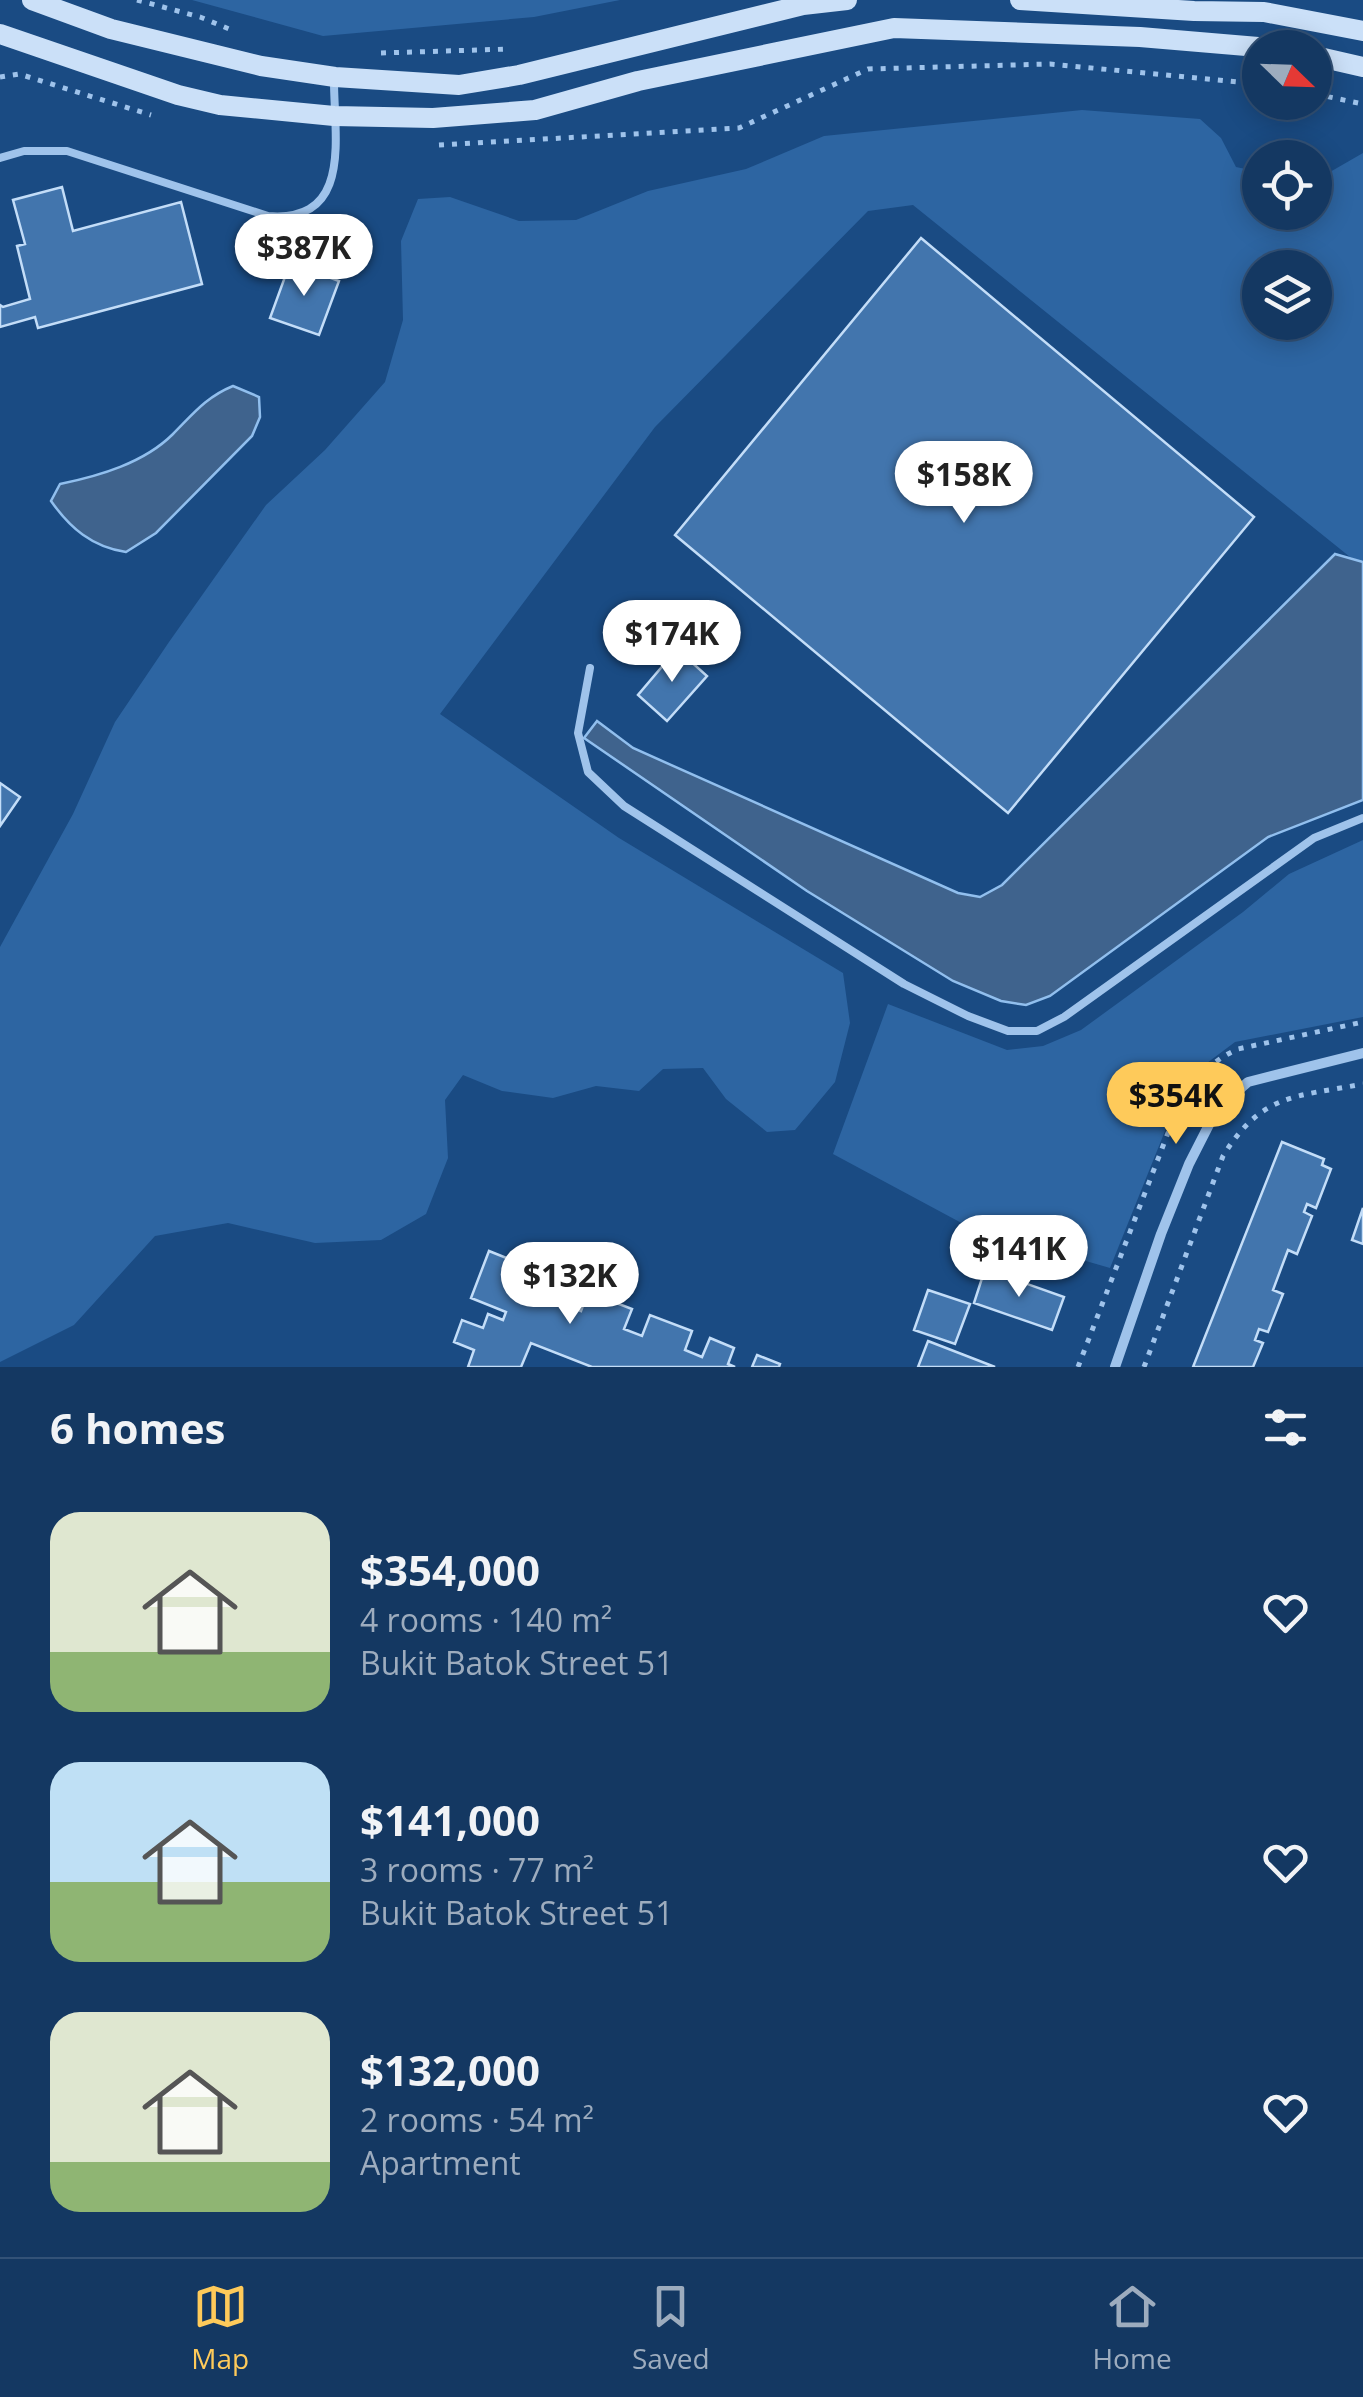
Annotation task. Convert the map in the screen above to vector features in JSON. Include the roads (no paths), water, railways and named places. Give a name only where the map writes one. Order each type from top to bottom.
[{"type":"main road","points":[[32,0],[111,29],[261,66],[334,77],[459,85],[519,75],[803,6],[847,0]]},
{"type":"main road","points":[[1020,0],[1264,12],[1363,31]]},
{"type":"main road","points":[[0,34],[178,95],[220,105],[334,116],[433,118],[536,110],[638,82],[894,28],[1140,37],[1242,46]]},
{"type":"main road","points":[[1332,60],[1363,66]]},
{"type":"street","points":[[1115,1367],[1189,1164],[1217,1109],[1248,1082],[1363,1053]]},
{"type":"lane","points":[[0,158],[24,151],[66,150],[268,216],[290,218],[318,204],[335,175],[334,77]]},
{"type":"lane","points":[[590,668],[578,733],[588,772],[624,806],[904,984],[1008,1031],[1037,1030],[1064,1017],[1314,838],[1363,818]]}]
